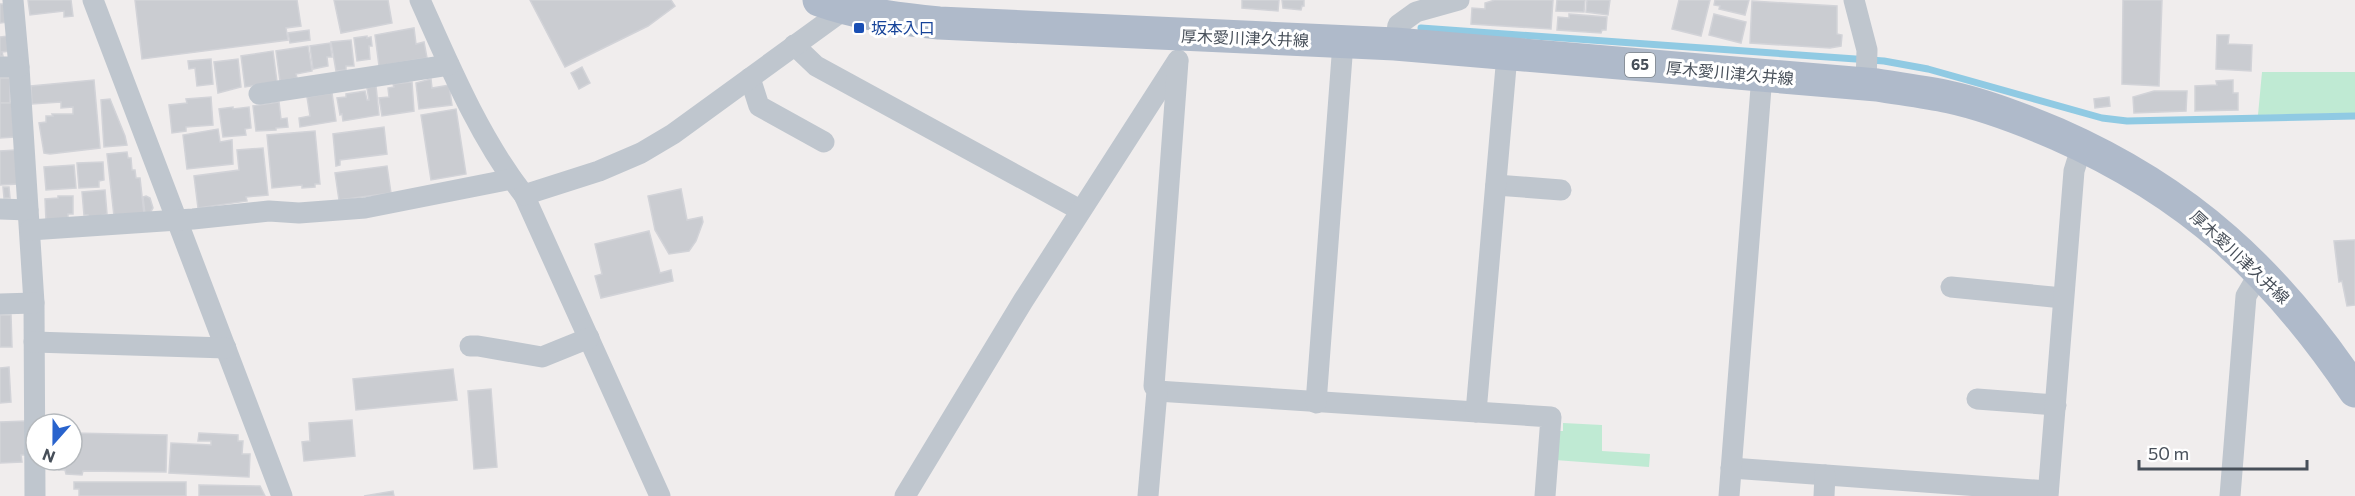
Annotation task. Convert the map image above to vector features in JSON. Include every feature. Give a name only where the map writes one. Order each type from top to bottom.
[{"type":"main road","name":"厚木愛川津久井線","points":[[832,5],[895,9],[939,24],[1179,48],[1342,43],[1395,44],[1762,75],[1866,70],[2016,116],[2082,145],[2132,172],[2183,204],[2260,272],[2297,311],[2355,392]]},
{"type":"street","points":[[13,0],[10,67],[29,220],[34,303],[35,496]]},
{"type":"street","points":[[93,0],[282,496]]},
{"type":"street","points":[[420,0],[478,123],[518,187],[660,496]]},
{"type":"street","points":[[1395,44],[1398,25],[1416,12],[1459,0]]},
{"type":"street","points":[[1854,0],[1866,70]]},
{"type":"street","points":[[0,209],[29,220],[193,219],[269,211],[299,213],[365,208],[518,187],[599,171],[641,153],[674,134],[794,45],[832,5]]},
{"type":"street","points":[[1316,403],[1342,43]]},
{"type":"street","points":[[794,45],[816,66],[1080,210]]},
{"type":"street","points":[[905,496],[1179,48]]},
{"type":"street","points":[[1148,496],[1179,48]]},
{"type":"street","points":[[1476,412],[1508,55]]},
{"type":"street","points":[[259,94],[290,99],[449,64]]},
{"type":"street","points":[[1729,496],[1762,75]]},
{"type":"street","points":[[750,78],[759,106],[824,142]]},
{"type":"street","points":[[1731,468],[2048,494],[2074,171],[2082,145]]},
{"type":"street","points":[[1496,185],[1561,190]]},
{"type":"street","points":[[2230,496],[2246,296],[2260,272]]},
{"type":"street","points":[[1951,287],[2063,298]]},
{"type":"street","points":[[0,304],[34,303]]},
{"type":"street","points":[[470,346],[542,357],[589,338]]},
{"type":"street","points":[[34,342],[226,348]]},
{"type":"street","points":[[1157,391],[1551,417],[1545,496]]},
{"type":"street","points":[[1977,399],[2056,405]]},
{"type":"street","points":[[1824,496],[1825,475]]},
{"type":"green space","points":[[2262,72],[2355,72],[2355,113],[2258,115]]},
{"type":"green space","points":[[1563,423],[1602,425],[1602,451],[1650,454],[1649,467],[1555,460],[1556,431],[1563,431]]},
{"type":"building","points":[[28,0],[71,0],[73,16],[64,17],[64,11],[30,15]]},
{"type":"building","points":[[135,0],[297,0],[301,26],[286,28],[288,40],[142,59]]},
{"type":"building","points":[[334,0],[388,0],[392,23],[341,33]]},
{"type":"building","points":[[530,0],[671,0],[675,6],[648,26],[565,67]]},
{"type":"building","points":[[1242,0],[1279,0],[1278,11],[1242,8]]},
{"type":"building","points":[[1282,0],[1304,0],[1304,6],[1301,10],[1283,8]]},
{"type":"building","points":[[1495,0],[1553,0],[1551,29],[1471,24],[1472,8],[1485,9],[1485,3]]},
{"type":"building","points":[[1557,0],[1585,0],[1584,12],[1556,11]]},
{"type":"building","points":[[1587,0],[1610,0],[1608,15],[1586,12]]},
{"type":"building","points":[[1679,0],[1710,0],[1701,36],[1672,29]]},
{"type":"building","points":[[1715,0],[1749,0],[1745,15],[1719,9],[1720,6],[1714,5]]},
{"type":"building","points":[[2123,0],[2162,0],[2159,86],[2122,84]]},
{"type":"building","points":[[1752,1],[1837,6],[1837,34],[1842,35],[1841,46],[1830,48],[1750,43]]},
{"type":"building","points":[[0,4],[4,4],[7,22],[0,23]]},
{"type":"building","points":[[1569,14],[1607,17],[1606,30],[1602,30],[1601,33],[1557,30],[1558,17],[1569,18]]},
{"type":"building","points":[[1714,14],[1746,22],[1741,43],[1709,35]]},
{"type":"building","points":[[414,28],[416,44],[424,42],[427,58],[379,66],[375,35]]},
{"type":"building","points":[[309,30],[310,40],[290,43],[288,33]]},
{"type":"building","points":[[2217,35],[2229,35],[2228,44],[2252,45],[2251,71],[2216,69]]},
{"type":"building","points":[[8,36],[10,51],[2,52],[3,56],[0,56],[0,37]]},
{"type":"building","points":[[367,36],[367,38],[371,37],[370,59],[357,61],[354,38]]},
{"type":"building","points":[[351,40],[354,66],[346,66],[346,70],[336,71],[331,42]]},
{"type":"building","points":[[330,43],[332,57],[327,57],[328,66],[313,69],[310,46]]},
{"type":"building","points":[[308,46],[312,71],[296,74],[297,78],[280,81],[276,51]]},
{"type":"building","points":[[273,51],[277,82],[245,87],[241,56]]},
{"type":"building","points":[[211,59],[213,84],[197,86],[195,68],[189,69],[188,61]]},
{"type":"building","points":[[238,59],[241,87],[218,93],[214,62]]},
{"type":"building","points":[[582,67],[590,83],[579,89],[571,73]]},
{"type":"building","points":[[0,78],[10,78],[10,103],[0,103]]},
{"type":"building","points":[[431,79],[432,88],[449,85],[452,105],[419,109],[416,83]]},
{"type":"building","points":[[94,80],[100,148],[44,153],[39,123],[46,122],[46,116],[53,116],[52,114],[73,114],[73,107],[61,108],[61,102],[32,104],[31,86]]},
{"type":"building","points":[[2233,80],[2233,93],[2238,93],[2238,110],[2195,111],[2195,86],[2217,85],[2216,81]]},
{"type":"building","points":[[412,82],[414,111],[382,116],[379,98],[389,97],[388,88],[394,87],[393,84]]},
{"type":"building","points":[[376,86],[379,115],[343,121],[337,98],[365,91],[367,100],[369,100],[367,88]]},
{"type":"building","points":[[2154,91],[2187,91],[2186,111],[2134,113],[2133,97]]},
{"type":"building","points":[[332,93],[336,121],[300,127],[299,118],[310,116],[307,97]]},
{"type":"building","points":[[211,97],[213,125],[186,127],[186,131],[172,133],[169,105],[187,103],[186,99]]},
{"type":"building","points":[[2109,97],[2110,106],[2095,108],[2094,99]]},
{"type":"building","points":[[110,99],[127,145],[104,147],[101,100]]},
{"type":"building","points":[[279,102],[281,119],[287,118],[288,127],[256,131],[253,106]]},
{"type":"building","points":[[0,103],[12,103],[14,137],[0,138]]},
{"type":"building","points":[[233,107],[233,109],[249,107],[251,128],[245,129],[246,135],[223,137],[219,109]]},
{"type":"building","points":[[456,109],[466,174],[431,180],[421,115]]},
{"type":"building","points":[[384,127],[387,154],[340,160],[340,165],[336,166],[333,134]]},
{"type":"building","points":[[218,129],[220,142],[232,140],[233,164],[187,169],[183,135]]},
{"type":"building","points":[[315,131],[320,184],[315,184],[315,187],[302,188],[302,185],[272,188],[267,135]]},
{"type":"building","points":[[263,148],[268,195],[246,197],[247,201],[198,208],[194,176],[239,170],[237,150]]},
{"type":"building","points":[[15,150],[18,184],[0,185],[0,151]]},
{"type":"building","points":[[127,152],[128,158],[131,158],[132,170],[135,170],[136,178],[140,178],[144,214],[114,216],[107,154]]},
{"type":"building","points":[[103,162],[104,180],[99,181],[99,187],[79,188],[77,163]]},
{"type":"building","points":[[74,165],[76,188],[46,190],[44,167]]},
{"type":"building","points":[[387,166],[391,193],[339,200],[335,173]]},
{"type":"building","points":[[3,187],[9,187],[10,198],[4,198]]},
{"type":"building","points":[[681,189],[687,220],[702,217],[703,222],[696,241],[689,251],[669,254],[655,230],[648,196]]},
{"type":"building","points":[[105,190],[107,214],[89,219],[88,215],[84,215],[82,192]]},
{"type":"building","points":[[58,196],[73,196],[73,214],[68,214],[68,218],[46,221],[45,199],[58,198]]},
{"type":"building","points":[[143,197],[150,198],[153,208],[150,213],[145,214]]},
{"type":"building","points":[[649,231],[660,273],[671,270],[673,281],[601,298],[595,276],[602,274],[595,244]]},
{"type":"building","points":[[2355,240],[2355,305],[2347,306],[2342,281],[2339,282],[2334,241]]},
{"type":"building","points":[[0,315],[11,315],[12,347],[0,347]]},
{"type":"building","points":[[9,367],[11,402],[0,403],[0,368]]},
{"type":"building","points":[[453,369],[457,400],[356,410],[353,379]]},
{"type":"building","points":[[491,389],[497,467],[474,469],[468,391]]},
{"type":"building","points":[[352,420],[355,456],[304,461],[302,442],[310,441],[309,423]]},
{"type":"building","points":[[24,421],[22,462],[0,463],[0,422]]},
{"type":"building","points":[[84,433],[167,435],[166,472],[84,471]]},
{"type":"building","points":[[199,433],[238,435],[238,441],[243,441],[242,454],[250,454],[249,477],[169,473],[171,443],[211,445],[211,441],[198,441]]},
{"type":"building","points":[[66,472],[83,472],[82,475],[66,474]]},
{"type":"building","points":[[74,482],[186,482],[186,496],[79,496],[79,489],[74,489]]},
{"type":"building","points":[[199,485],[260,486],[265,496],[199,496]]},
{"type":"building","points":[[393,491],[394,496],[364,496]]},
{"type":"waterway","points":[[1421,28],[1884,61],[1928,69],[2102,118],[2127,121],[2355,116]]},
{"type":"place","name":"坂本入口","points":[[859,28]]}]
